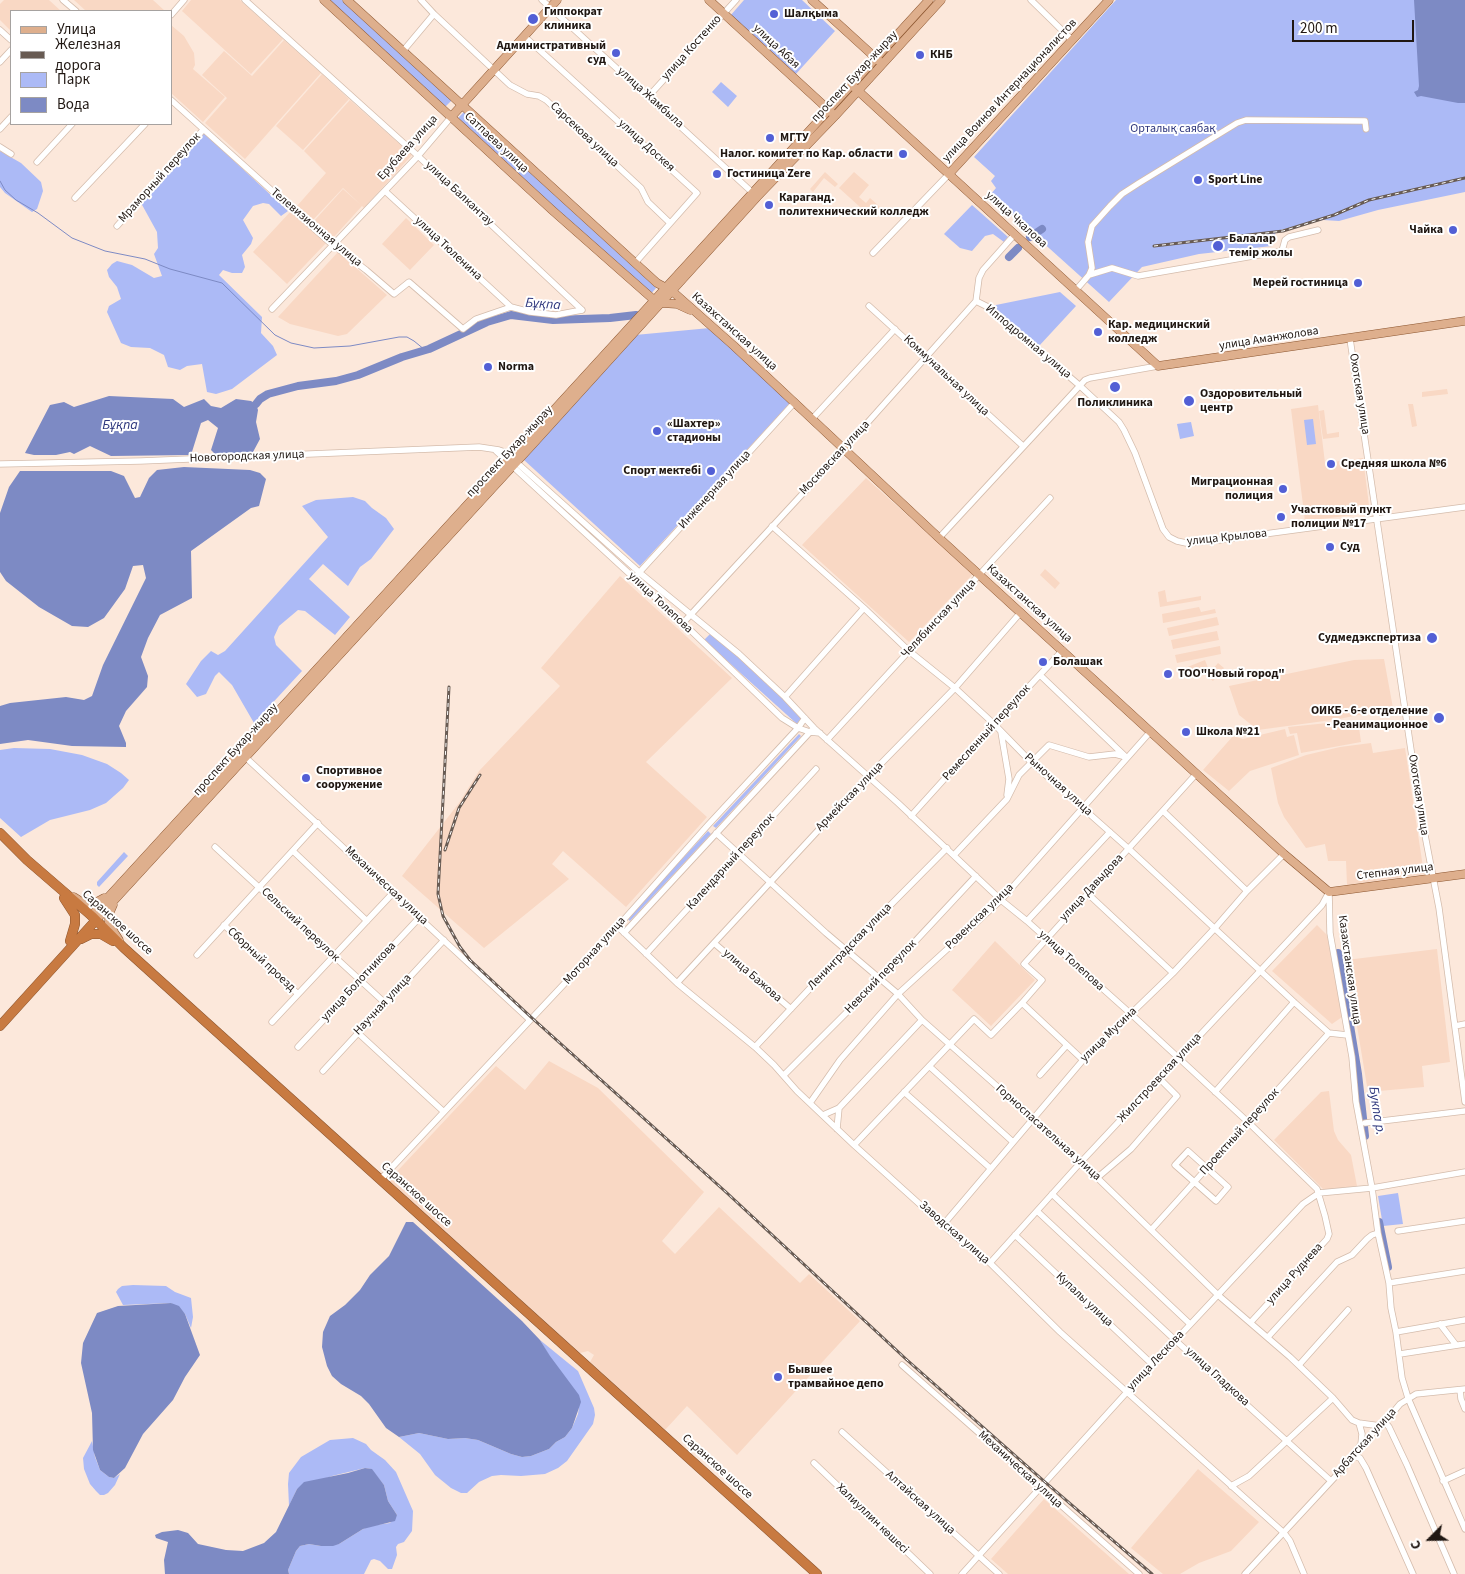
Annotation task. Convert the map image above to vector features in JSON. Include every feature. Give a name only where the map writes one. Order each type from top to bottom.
[{"type":"highway","name":"Саранское шоссе","points":[[0,833],[124,948],[817,1574]]},
{"type":"highway","points":[[56,885],[75,915],[72,942]]},
{"type":"highway","points":[[0,1026],[93,918]]},
{"type":"highway","points":[[0,1018],[72,942],[91,934],[101,934],[124,948]]},
{"type":"main road","name":"Сатпаева улица","points":[[324,0],[552,210],[658,302]]},
{"type":"main road","name":"Сатпаева улица","points":[[348,0],[657,283],[669,289]]},
{"type":"main road","name":"Ерубаева улица","points":[[452,116],[557,0]]},
{"type":"main road","name":"улица Абая","points":[[709,0],[835,116]]},
{"type":"main road","points":[[812,0],[883,64]]},
{"type":"main road","name":"проспект Бухар-жырау","points":[[756,195],[828,110],[929,0]]},
{"type":"main road","name":"проспект Бухар-жырау","points":[[93,918],[669,289],[756,195],[859,91],[941,0]]},
{"type":"main road","name":"улица Воинов Интернационалистов","points":[[949,174],[1109,0]]},
{"type":"main road","name":"улица Чкалова","points":[[852,84],[1158,366]]},
{"type":"main road","name":"Казахстанская улица","points":[[669,289],[795,402],[939,538],[1284,854],[1329,892]]},
{"type":"main road","points":[[658,302],[677,304],[697,314]]},
{"type":"main road","name":"улица Аманжолова","points":[[1158,366],[1465,321]]},
{"type":"main road","name":"Степная улица","points":[[1329,892],[1465,874]]},
{"type":"main road","points":[[56,885],[85,904],[95,903],[114,896]]},
{"type":"main road","points":[[114,896],[108,914],[109,924],[124,948]]},
{"type":"street","points":[[63,0],[75,10]]},
{"type":"street","points":[[172,14],[184,0]]},
{"type":"street","name":"улица Балкантау","points":[[245,0],[418,156],[582,310],[556,315],[530,312],[511,307]]},
{"type":"street","name":"Сарсекова улица","points":[[421,0],[510,86],[546,100],[641,188],[648,202],[670,223]]},
{"type":"street","name":"улица Жамбыла","points":[[542,0],[756,195]]},
{"type":"street","name":"улица Костенко","points":[[648,97],[736,0]]},
{"type":"street","points":[[1031,0],[1072,40]]},
{"type":"street","points":[[403,51],[434,14]]},
{"type":"street","points":[[0,30],[10,39]]},
{"type":"street","name":"улица Доскея","points":[[524,36],[697,193],[635,263]]},
{"type":"street","points":[[0,62],[10,51]]},
{"type":"street","name":"Телевизионная улица","points":[[172,101],[328,241],[394,294],[409,282],[463,329],[476,319],[511,307]]},
{"type":"street","name":"Ерубаева улица","points":[[272,309],[418,156],[452,116]]},
{"type":"street","points":[[0,130],[10,118]]},
{"type":"street","points":[[1076,290],[1089,275],[1092,268],[1088,242],[1092,226],[1110,206],[1122,194],[1237,123],[1246,120],[1365,120],[1366,129]]},
{"type":"street","points":[[37,162],[71,125]]},
{"type":"street","points":[[75,198],[143,125]]},
{"type":"street","name":"Мраморный переулок","points":[[117,226],[203,130]]},
{"type":"street","points":[[0,147],[11,154]]},
{"type":"street","points":[[873,253],[949,174]]},
{"type":"street","name":"улица Тюленина","points":[[385,191],[511,307]]},
{"type":"street","points":[[1089,275],[1112,268],[1138,276],[1282,251],[1285,240],[1289,237],[1318,230]]},
{"type":"street","points":[[976,301],[983,270],[1015,234]]},
{"type":"street","name":"Московская улица","points":[[683,623],[844,449],[976,301]]},
{"type":"street","name":"Ипподромная улица","points":[[976,301],[988,307],[1079,385]]},
{"type":"street","name":"Коммунальная улица","points":[[869,306],[1023,446]]},
{"type":"street","points":[[812,419],[895,329]]},
{"type":"street","name":"Охотская улица","points":[[1350,339],[1419,804],[1439,908],[1465,1102]]},
{"type":"street","name":"улица Аманжолова","points":[[1079,385],[1090,378],[1158,366]]},
{"type":"street","points":[[939,538],[1079,385]]},
{"type":"street","name":"улица Крылова","points":[[1079,385],[1116,419],[1124,430],[1163,529],[1174,540],[1186,543],[1203,542],[1465,507]]},
{"type":"street","name":"Инженерная улица","points":[[634,578],[795,402]]},
{"type":"street","name":"Новогородская улица","points":[[0,464],[141,461],[478,447],[499,450],[512,461]]},
{"type":"street","name":"улица Толепова","points":[[512,461],[640,573],[739,654],[785,697],[805,718],[812,730]]},
{"type":"street","name":"улица Толепова","points":[[512,461],[782,718],[798,728],[820,733],[828,740],[1001,900],[1027,921],[1179,1058],[1249,1123],[1319,1193]]},
{"type":"street","name":"Челябинская улица","points":[[828,740],[1050,498]]},
{"type":"street","name":"Рыночная улица","points":[[772,526],[909,651],[955,688],[1032,763],[1129,849],[1329,1033]]},
{"type":"street","points":[[785,697],[864,608]]},
{"type":"street","name":"Армейская улица","points":[[677,983],[769,882],[955,688],[1021,612]]},
{"type":"street","name":"Ремесленный переулок","points":[[911,816],[1063,650]]},
{"type":"street","points":[[1040,675],[1126,756]]},
{"type":"street","name":"Моторная улица","points":[[380,1180],[617,926],[798,728],[805,718]]},
{"type":"street","name":"Моторная улица","points":[[624,933],[812,730]]},
{"type":"street","points":[[1001,731],[1009,779],[1007,799]]},
{"type":"street","name":"Ровенская улица","points":[[810,1103],[840,1060],[898,994],[1001,900],[1126,756],[1151,731]]},
{"type":"street","points":[[954,855],[1007,799],[1020,775],[1049,745],[1089,757],[1115,754],[1126,756]]},
{"type":"street","name":"Механическая улица","points":[[242,755],[530,1020]]},
{"type":"street","name":"Календарный переулок","points":[[646,954],[816,769]]},
{"type":"street","name":"улица Давыдова","points":[[854,1145],[974,1019],[992,1035],[1022,1003],[1042,980],[1024,964],[1197,774]]},
{"type":"street","points":[[1163,811],[1247,891]]},
{"type":"street","points":[[196,955],[318,823]]},
{"type":"street","points":[[1027,921],[1110,832]]},
{"type":"street","name":"Горноспасательная улица","points":[[716,833],[769,882],[898,994],[922,1020],[1081,1162],[1218,1295],[1268,1337],[1333,1398],[1352,1420],[1359,1423]]},
{"type":"street","name":"Сельский переулок","points":[[215,847],[385,1003]]},
{"type":"street","name":"Ленинградская улица","points":[[755,1047],[846,950],[946,848]]},
{"type":"street","points":[[293,851],[367,921]]},
{"type":"street","name":"улица Мусина","points":[[943,1225],[1083,1060],[1172,973],[1247,891],[1284,854]]},
{"type":"street","name":"Невский переулок","points":[[784,1075],[880,979],[976,876]]},
{"type":"street","name":"Жилстроевская улица","points":[[990,1263],[1259,970],[1322,905],[1329,892]]},
{"type":"street","name":"Казахстанская улица","points":[[1329,892],[1330,933],[1352,1057],[1356,1102],[1372,1188],[1378,1233],[1389,1283],[1402,1378],[1408,1398],[1465,1526]]},
{"type":"street","points":[[272,1022],[393,893]]},
{"type":"street","points":[[1087,893],[1172,973]]},
{"type":"street","name":"улица Болотникова","points":[[298,1047],[420,917]]},
{"type":"street","name":"Сборный проезд","points":[[224,925],[298,994]]},
{"type":"street","name":"Заводская улица","points":[[617,926],[677,983],[755,1047],[854,1145],[943,1225],[990,1263],[1060,1332],[1284,1533],[1290,1541],[1304,1574]]},
{"type":"street","name":"Научная улица","points":[[323,1071],[444,940]]},
{"type":"street","name":"улица Бажова","points":[[714,942],[790,1009]]},
{"type":"street","points":[[1215,1092],[1294,1002]]},
{"type":"street","points":[[1022,1003],[1083,1060]]},
{"type":"street","points":[[823,1115],[839,1108],[922,1020]]},
{"type":"street","points":[[1455,1026],[1465,1024]]},
{"type":"street","points":[[357,1032],[444,1112]]},
{"type":"street","points":[[1329,1033],[1347,1035]]},
{"type":"street","name":"Проектный переулок","points":[[1151,1230],[1329,1033]]},
{"type":"street","points":[[1040,1075],[1067,1045]]},
{"type":"street","points":[[929,1066],[1013,1142]]},
{"type":"street","points":[[1097,1178],[1132,1149],[1178,1096],[1160,1078]]},
{"type":"street","points":[[904,1092],[990,1168]]},
{"type":"street","points":[[837,1129],[839,1108]]},
{"type":"street","points":[[1365,1123],[1465,1111]]},
{"type":"street","points":[[1188,1151],[1207,1169],[1228,1187],[1216,1201],[1175,1165],[1188,1151]]},
{"type":"street","points":[[1319,1193],[1372,1188],[1465,1172]]},
{"type":"street","name":"улица Лескова","points":[[962,1574],[1127,1392],[1302,1204],[1319,1193]]},
{"type":"street","name":"улица Руднева","points":[[1251,1322],[1327,1239],[1329,1234],[1319,1193]]},
{"type":"street","points":[[1052,1194],[1190,1324]]},
{"type":"street","name":"улица Гладкова","points":[[1037,1211],[1175,1340],[1331,1481]]},
{"type":"street","points":[[1398,1230],[1465,1221]]},
{"type":"street","points":[[1268,1337],[1337,1262],[1352,1255],[1367,1239],[1378,1233]]},
{"type":"street","name":"Купалы улица","points":[[1015,1234],[1153,1365]]},
{"type":"street","points":[[1389,1283],[1465,1271]]},
{"type":"street","points":[[1298,1365],[1348,1310]]},
{"type":"street","points":[[1396,1332],[1465,1320]]},
{"type":"street","points":[[1440,1324],[1456,1345]]},
{"type":"street","points":[[1400,1354],[1465,1344]]},
{"type":"street","name":"Механическая улица","points":[[902,1365],[1139,1574]]},
{"type":"street","points":[[1462,1389],[1461,1399],[1465,1409]]},
{"type":"street","name":"Арбатская улица","points":[[1284,1533],[1353,1456],[1361,1444],[1383,1424],[1400,1404],[1416,1394],[1462,1389]]},
{"type":"street","points":[[1231,1486],[1249,1476],[1333,1398]]},
{"type":"street","points":[[1361,1444],[1362,1434],[1359,1423],[1383,1424],[1390,1427],[1454,1574]]},
{"type":"street","name":"Алтайская улица","points":[[842,1432],[999,1574]]},
{"type":"street","points":[[1353,1456],[1360,1458],[1366,1468],[1413,1574]]},
{"type":"street","name":"Халиуллин көшесі","points":[[814,1463],[930,1574]]},
{"type":"street","points":[[1444,1481],[1465,1471]]},
{"type":"street","points":[[1246,1574],[1284,1533]]},
{"type":"shaded area","points":[[4,0],[49,0],[60,10],[10,10],[10,30],[0,20],[0,4]]},
{"type":"shaded area","points":[[74,0],[153,0],[164,10],[85,10]]},
{"type":"shaded area","points":[[191,0],[240,0],[283,39],[251,74],[182,11]]},
{"type":"shaded area","points":[[172,26],[184,36],[194,53],[195,65],[193,69],[225,97],[203,122],[172,94]]},
{"type":"shaded area","points":[[284,40],[321,73],[245,159],[205,123],[227,98],[202,75],[224,51],[252,76]]},
{"type":"shaded area","points":[[322,74],[349,99],[303,150],[276,126]]},
{"type":"shaded area","points":[[350,100],[412,155],[364,208],[362,206],[333,238],[314,221],[343,189],[361,205],[343,188],[313,220],[297,206],[326,173],[304,151]]},
{"type":"shaded area","points":[[825,172],[838,184],[835,187],[824,178],[813,192],[810,189]]},
{"type":"shaded area","points":[[854,172],[869,185],[859,197],[866,203],[870,198],[880,207],[871,217],[839,188]]},
{"type":"shaded area","points":[[291,211],[326,243],[287,284],[253,252]]},
{"type":"shaded area","points":[[406,218],[434,245],[410,270],[382,244]]},
{"type":"shaded area","points":[[338,252],[387,295],[347,334],[338,336],[290,324],[278,317]]},
{"type":"shaded area","points":[[1447,389],[1448,394],[1422,397],[1422,392]]},
{"type":"shaded area","points":[[1408,404],[1413,404],[1417,426],[1412,427]]},
{"type":"shaded area","name":"Средняя школа №6","points":[[1318,405],[1325,463],[1363,458],[1370,513],[1305,521],[1291,409]]},
{"type":"shaded area","points":[[1324,410],[1327,434],[1339,432],[1339,437],[1323,439],[1319,411]]},
{"type":"shaded area","points":[[866,478],[973,574],[909,642],[802,545]]},
{"type":"shaded area","points":[[1045,569],[1060,583],[1055,589],[1040,575]]},
{"type":"shaded area","points":[[620,576],[732,678],[646,762],[707,817],[626,907],[563,851],[552,864],[569,879],[484,948],[402,876],[459,803],[479,771],[560,686],[541,668]]},
{"type":"shaded area","points":[[1165,590],[1167,602],[1201,596],[1201,600],[1160,607],[1158,592]]},
{"type":"shaded area","points":[[1199,607],[1201,612],[1215,609],[1216,613],[1163,623],[1162,614]]},
{"type":"shaded area","points":[[1217,617],[1219,625],[1169,636],[1167,628]]},
{"type":"shaded area","points":[[1217,631],[1219,640],[1173,649],[1171,640]]},
{"type":"shaded area","points":[[1220,646],[1221,654],[1177,663],[1175,655]]},
{"type":"shaded area","points":[[1384,659],[1393,708],[1339,719],[1258,730],[1239,715],[1229,686],[1354,660]]},
{"type":"shaded area","points":[[1205,660],[1208,668],[1188,676],[1185,668]]},
{"type":"shaded area","points":[[1218,663],[1224,668],[1213,681],[1207,676]]},
{"type":"shaded area","points":[[1358,720],[1361,742],[1301,753],[1297,733],[1290,734],[1288,727]]},
{"type":"shaded area","points":[[1285,729],[1287,737],[1294,735],[1299,755],[1250,771],[1229,791],[1203,770],[1233,736],[1243,739]]},
{"type":"shaded area","points":[[1371,743],[1373,753],[1405,748],[1424,874],[1347,885],[1346,861],[1328,861],[1325,844],[1306,848],[1284,817],[1278,803],[1271,768],[1306,755],[1340,747]]},
{"type":"shaded area","points":[[1317,925],[1327,935],[1342,1017],[1332,1024],[1272,971]]},
{"type":"shaded area","points":[[995,941],[1035,980],[991,1026],[952,990]]},
{"type":"shaded area","points":[[1437,949],[1450,1062],[1422,1066],[1424,1087],[1368,1092],[1346,960]]},
{"type":"shaded area","points":[[549,1061],[598,1088],[704,1192],[662,1241],[675,1254],[719,1207],[800,1283],[809,1274],[860,1321],[737,1455],[687,1406],[665,1430],[590,1362],[594,1355],[588,1351],[580,1353],[388,1181],[496,1066],[525,1090]]},
{"type":"shaded area","points":[[1329,1091],[1334,1131],[1338,1140],[1351,1155],[1357,1186],[1324,1190],[1274,1140],[1321,1092]]},
{"type":"shaded area","points":[[1198,1469],[1259,1522],[1231,1551],[1199,1563],[1180,1574],[1163,1574],[1131,1548]]},
{"type":"shaded area","points":[[1044,1499],[1129,1574],[1008,1574],[991,1559]]},
{"type":"green space","points":[[328,0],[342,0],[452,100],[445,107]]},
{"type":"green space","points":[[744,0],[802,0],[835,31],[795,75],[730,16]]},
{"type":"green space","name":"Орталық саябақ","points":[[1116,0],[1465,0],[1465,192],[1378,210],[1339,221],[1323,220],[1276,231],[1272,246],[1199,254],[1142,267],[1109,302],[990,195],[996,188],[991,181],[995,176],[974,157]]},
{"type":"green space","points":[[721,82],[737,96],[728,107],[712,92]]},
{"type":"green space","points":[[464,112],[656,288],[650,295],[457,119]]},
{"type":"green space","points":[[204,133],[288,211],[281,216],[269,204],[263,203],[253,206],[243,220],[253,238],[251,244],[242,255],[245,267],[242,273],[232,273],[223,270],[219,275],[262,317],[261,333],[273,346],[277,355],[232,389],[216,394],[207,392],[202,364],[187,366],[180,370],[168,367],[164,355],[150,348],[131,347],[121,343],[107,312],[109,306],[121,299],[117,287],[109,277],[107,270],[112,264],[117,261],[132,265],[154,278],[162,276],[154,254],[158,248],[157,232],[141,203]]},
{"type":"green space","points":[[0,151],[21,163],[41,182],[43,191],[37,209],[32,212],[5,193],[0,187]]},
{"type":"green space","points":[[972,205],[1008,237],[1004,242],[993,234],[985,236],[972,251],[960,248],[944,234]]},
{"type":"green space","points":[[1060,292],[1076,306],[1039,346],[991,306]]},
{"type":"green space","name":"«Шахтер» стадионы","points":[[710,328],[791,402],[640,566],[524,460],[635,335]]},
{"type":"green space","points":[[1313,419],[1316,444],[1307,445],[1304,420]]},
{"type":"green space","points":[[1191,422],[1194,436],[1180,439],[1177,424]]},
{"type":"green space","points":[[353,497],[365,501],[386,518],[394,529],[371,559],[360,567],[348,586],[323,564],[309,579],[350,617],[335,635],[305,611],[298,610],[279,626],[274,637],[276,645],[302,671],[254,723],[232,685],[219,672],[206,694],[197,697],[186,684],[201,661],[211,651],[218,655],[225,651],[328,537],[302,506],[316,500]]},
{"type":"green space","points":[[710,634],[736,655],[802,717],[797,724],[704,640]]},
{"type":"green space","points":[[799,734],[801,736],[716,828],[713,826]]},
{"type":"green space","points":[[14,748],[50,749],[82,755],[107,764],[129,780],[106,803],[90,810],[50,820],[21,837],[0,818],[0,750]]},
{"type":"green space","points":[[708,831],[711,834],[630,921],[627,918]]},
{"type":"green space","points":[[124,852],[128,856],[99,887],[97,882]]},
{"type":"green space","points":[[1398,1193],[1403,1224],[1383,1226],[1378,1196]]},
{"type":"green space","points":[[122,1286],[166,1286],[175,1292],[191,1298],[193,1317],[191,1328],[185,1314],[171,1303],[123,1305],[116,1292]]},
{"type":"green space","points":[[540,1340],[578,1371],[594,1408],[593,1424],[567,1461],[545,1474],[492,1476],[479,1482],[467,1493],[461,1493],[451,1488],[435,1475],[420,1454],[399,1437],[419,1433],[448,1439],[465,1438],[478,1440],[522,1457],[531,1456],[549,1449],[565,1437],[572,1428],[579,1407]]},
{"type":"green space","points":[[353,1438],[366,1444],[396,1472],[413,1511],[412,1531],[404,1542],[396,1547],[397,1555],[392,1569],[388,1569],[380,1561],[374,1559],[371,1560],[364,1574],[289,1574],[288,1570],[300,1546],[309,1544],[321,1546],[339,1544],[370,1526],[390,1523],[397,1515],[388,1501],[384,1485],[371,1469],[365,1468],[332,1476],[297,1489],[289,1506],[289,1473],[301,1457],[330,1440]]},
{"type":"green space","points":[[92,1441],[100,1470],[109,1477],[114,1478],[120,1474],[115,1485],[104,1495],[100,1495],[90,1484],[84,1469],[83,1458]]},
{"type":"water","points":[[1414,0],[1465,0],[1465,103],[1417,97],[1414,92],[1418,90],[1419,86]]},
{"type":"water","name":"Бұқпа","points":[[109,396],[173,399],[184,407],[204,399],[211,406],[221,408],[236,399],[251,401],[256,404],[258,410],[256,422],[260,439],[253,452],[215,454],[211,450],[218,428],[208,420],[201,423],[191,455],[111,456],[90,446],[74,454],[70,452],[56,455],[25,453],[50,405],[64,402],[74,407]]},
{"type":"water","points":[[184,467],[250,470],[260,473],[266,479],[259,506],[251,508],[191,551],[192,598],[160,615],[148,638],[141,657],[148,676],[147,687],[126,711],[119,726],[126,747],[72,746],[28,740],[0,744],[0,706],[10,703],[66,697],[84,700],[92,696],[103,665],[146,578],[143,565],[133,566],[125,589],[104,618],[88,627],[72,626],[39,607],[6,581],[0,572],[0,513],[9,487],[20,471],[111,471],[124,476],[135,498],[140,497],[149,478],[157,470]]},
{"type":"water","points":[[406,1222],[413,1222],[522,1321],[540,1340],[579,1395],[581,1402],[572,1428],[565,1437],[549,1449],[531,1456],[522,1457],[478,1440],[465,1438],[448,1439],[419,1433],[399,1437],[386,1428],[361,1396],[332,1376],[322,1347],[323,1332],[330,1316],[345,1305],[360,1290],[370,1275],[389,1256]]},
{"type":"water","points":[[171,1303],[179,1306],[185,1314],[200,1355],[185,1377],[173,1400],[143,1434],[125,1468],[114,1478],[109,1477],[100,1470],[93,1450],[92,1413],[81,1363],[83,1343],[97,1313],[118,1306]]},
{"type":"water","points":[[365,1468],[372,1469],[384,1485],[388,1501],[397,1515],[395,1521],[363,1529],[333,1546],[309,1544],[300,1546],[288,1570],[289,1574],[165,1574],[164,1560],[168,1542],[156,1538],[155,1535],[178,1530],[188,1533],[198,1544],[226,1550],[243,1551],[264,1543],[276,1532],[297,1489],[304,1482]]},
{"type":"waterway","points":[[0,181],[5,190],[16,200],[38,213],[72,238],[105,251],[145,259],[170,269],[222,283],[275,335],[291,343],[314,348],[350,346],[407,337],[425,350]]},
{"type":"waterway","points":[[1030,237],[1042,229]]},
{"type":"waterway","points":[[1009,257],[1018,248]]},
{"type":"waterway","name":"Бұқпа","points":[[256,404],[268,394],[298,386],[336,381],[358,375],[402,357],[429,349],[487,322],[511,315],[553,320],[636,315]]},
{"type":"waterway","name":"Букпа р.","points":[[1338,953],[1358,1074],[1365,1136]]},
{"type":"waterway","name":"Букпа р.","points":[[1379,1222],[1388,1267]]},
{"type":"railway","points":[[1154,246],[1283,231],[1334,215],[1369,200],[1465,178]]},
{"type":"railway","points":[[449,687],[438,894],[443,916],[460,947],[470,960],[727,1193],[907,1360],[1152,1574]]},
{"type":"railway","points":[[445,850],[459,808],[480,775]]},
{"type":"place","name":"Шалқыма","points":[[774,14]]},
{"type":"place","name":"Гиппократ клиника","points":[[533,19]]},
{"type":"place","name":"Административный суд","points":[[616,53]]},
{"type":"place","name":"КНБ","points":[[920,55]]},
{"type":"place","name":"МГТУ","points":[[770,138]]},
{"type":"place","name":"Налог. комитет по Кар. области","points":[[903,154]]},
{"type":"place","name":"Гостиница Zere","points":[[717,174]]},
{"type":"place","name":"Sport Line","points":[[1198,180]]},
{"type":"place","name":"Караганд. политехнический колледж","points":[[769,205]]},
{"type":"place","name":"Чайка","points":[[1453,230]]},
{"type":"place","name":"Балалар темір жолы","points":[[1218,246]]},
{"type":"place","name":"Мерей гостиница","points":[[1358,283]]},
{"type":"place","name":"Кар. медицинский колледж","points":[[1098,332]]},
{"type":"place","name":"Norma","points":[[488,367]]},
{"type":"place","name":"Поликлиника","points":[[1115,387]]},
{"type":"place","name":"Оздоровительный центр","points":[[1189,401]]},
{"type":"place","name":"«Шахтер» стадионы","points":[[657,431]]},
{"type":"place","name":"Средняя школа №6","points":[[1331,464]]},
{"type":"place","name":"Спорт мектебі","points":[[711,471]]},
{"type":"place","name":"Миграционная полиция","points":[[1283,489]]},
{"type":"place","name":"Участковый пункт полиции №17","points":[[1281,517]]},
{"type":"place","name":"Суд","points":[[1330,547]]},
{"type":"place","name":"Судмедэкспертиза","points":[[1432,638]]},
{"type":"place","name":"Болашак","points":[[1043,662]]},
{"type":"place","name":"ТОО\"Новый город\"","points":[[1168,674]]},
{"type":"place","name":"ОИКБ - 6-е отделение - Реанимационное","points":[[1439,718]]},
{"type":"place","name":"Школа №21","points":[[1186,732]]},
{"type":"place","name":"Спортивное сооружение","points":[[306,778]]},
{"type":"place","name":"Бывшее трамвайное депо","points":[[778,1377]]}]
